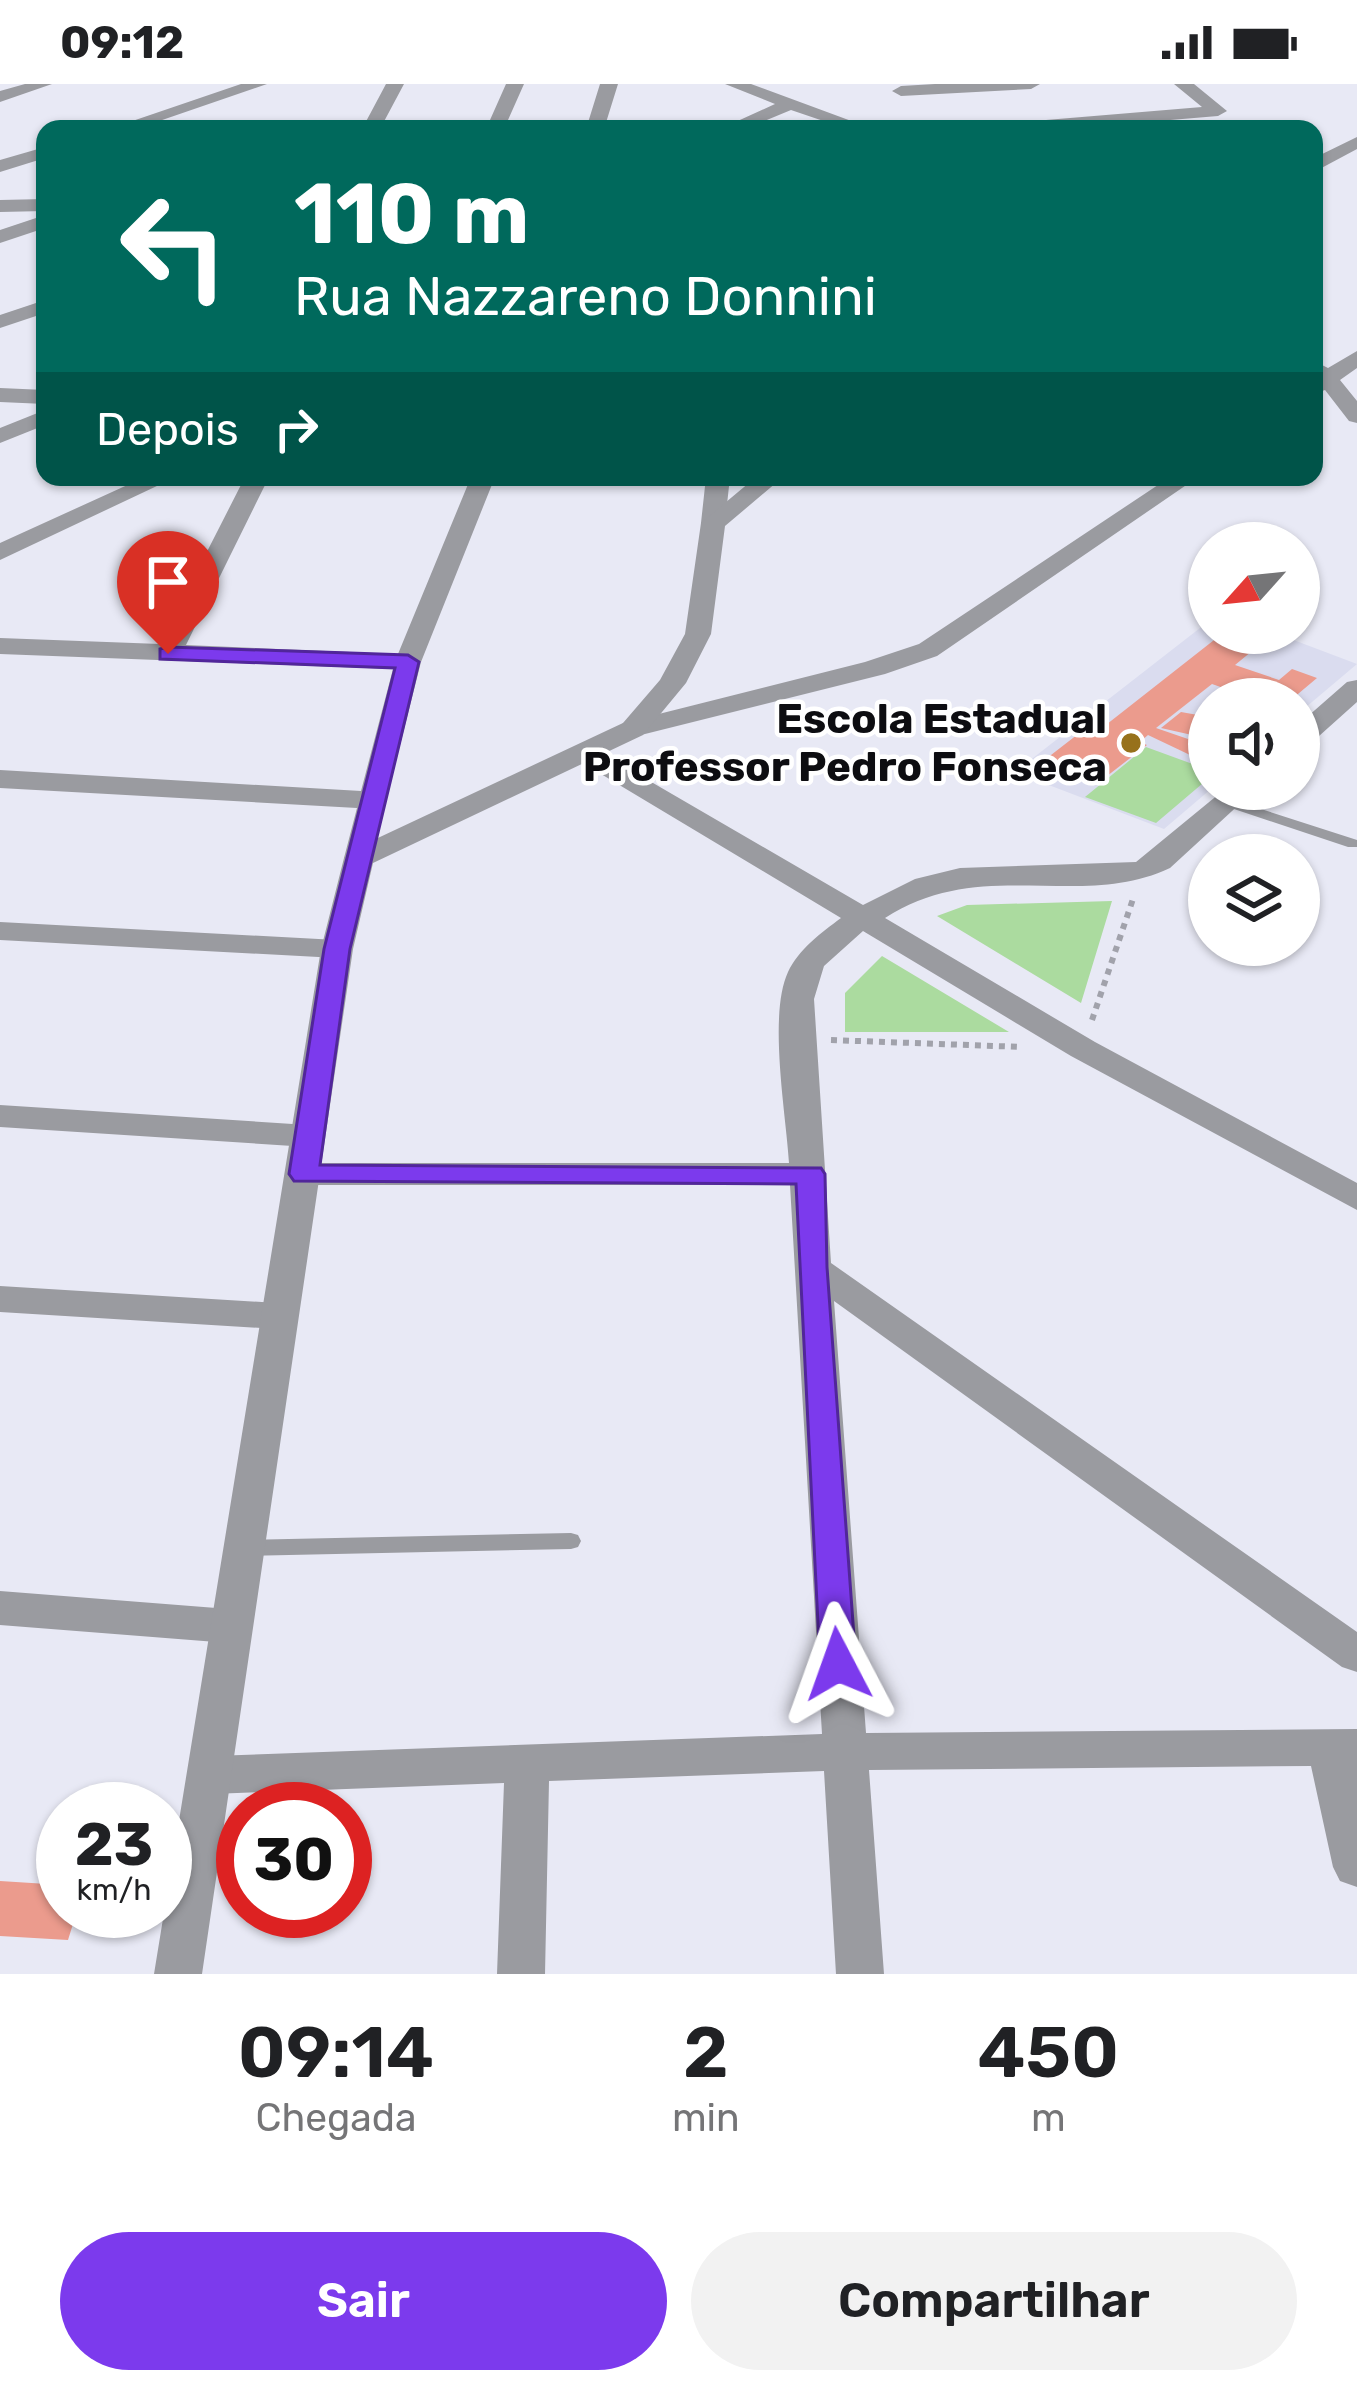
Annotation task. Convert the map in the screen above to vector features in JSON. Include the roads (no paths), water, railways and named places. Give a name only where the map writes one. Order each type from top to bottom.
[{"type":"street","points":[[0,97],[43,84]]},
{"type":"street","points":[[195,105],[204,84]]},
{"type":"street","points":[[166,120],[258,84]]},
{"type":"street","points":[[376,120],[395,84]]},
{"type":"street","points":[[499,120],[515,84]]},
{"type":"street","points":[[599,120],[609,84]]},
{"type":"street","points":[[734,84],[838,120]]},
{"type":"street","points":[[901,91],[1031,84]]},
{"type":"street","points":[[1142,120],[1224,115],[1183,84]]},
{"type":"street","points":[[756,120],[798,106]]},
{"type":"street","points":[[773,120],[798,106]]},
{"type":"street","points":[[1323,161],[1357,142]]},
{"type":"street","points":[[0,166],[36,155]]},
{"type":"street","points":[[0,206],[36,206]]},
{"type":"street","points":[[0,237],[36,224]]},
{"type":"street","points":[[0,322],[36,309]]},
{"type":"street","points":[[1323,375],[1357,358]]},
{"type":"street","points":[[1323,383],[1357,416]]},
{"type":"street","points":[[0,395],[36,397]]},
{"type":"street","points":[[0,424],[36,410]]},
{"type":"street","points":[[0,436],[36,421]]},
{"type":"street","points":[[0,551],[144,486]]},
{"type":"street","points":[[168,654],[252,486]]},
{"type":"street","points":[[178,1974],[337,949],[408,662],[480,486]]},
{"type":"street","points":[[633,729],[672,683],[698,634],[717,486]]},
{"type":"street","points":[[713,523],[759,486]]},
{"type":"street","points":[[359,858],[633,729],[875,668],[928,650],[1173,486]]},
{"type":"street","points":[[0,646],[408,662]]},
{"type":"street","points":[[1320,721],[1357,688]]},
{"type":"street","points":[[586,753],[1083,1049],[1357,1198]]},
{"type":"street","points":[[0,779],[374,800]]},
{"type":"street","points":[[860,1974],[798,1039],[800,970],[819,948],[864,916],[926,882],[945,877],[1142,870],[1159,862],[1218,810]]},
{"type":"street","points":[[0,931],[337,949]]},
{"type":"street","points":[[0,1116],[308,1136]]},
{"type":"street","points":[[304,1174],[810,1174]]},
{"type":"street","points":[[812,1267],[1357,1655]]},
{"type":"street","points":[[0,1299],[278,1316]]},
{"type":"street","points":[[0,1608],[229,1626]]},
{"type":"street","points":[[212,1775],[844,1752],[1343,1747],[1357,1867]]},
{"type":"street","points":[[521,1974],[527,1764]]},
{"type":"lane","points":[[1271,810],[1353,844]]},
{"type":"lane","points":[[241,1548],[571,1541]]},
{"type":"place","name":"Escola Estadual Professor Pedro Fonseca","points":[[1131,743]]}]
